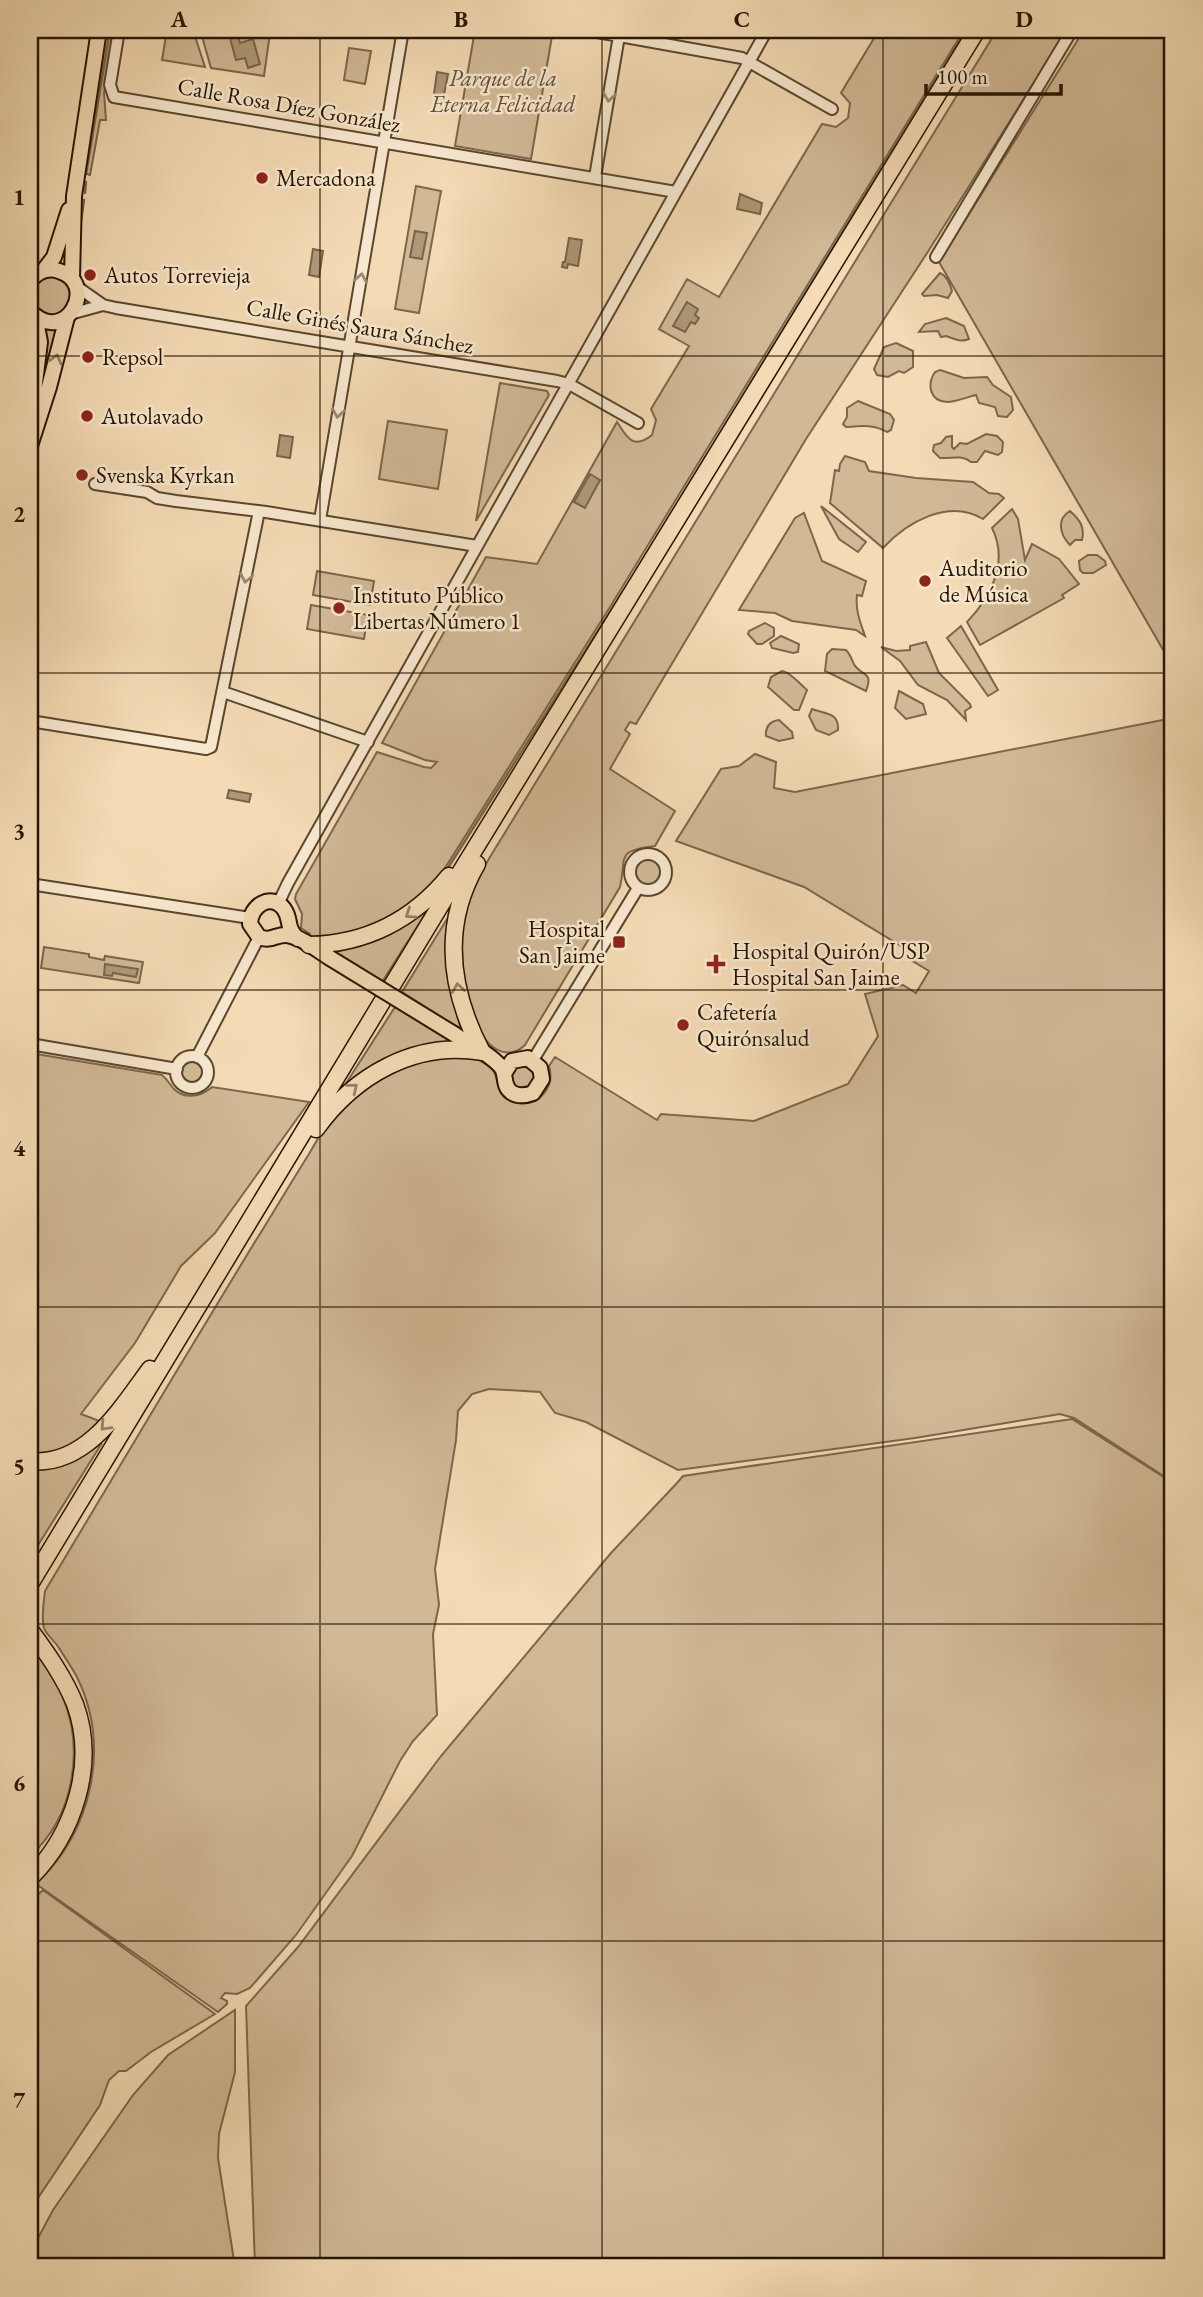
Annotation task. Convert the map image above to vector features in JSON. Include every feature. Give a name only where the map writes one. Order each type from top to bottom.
[{"type":"highway","points":[[30,1584],[977,30]]},
{"type":"highway","points":[[303,942],[341,942],[385,929],[435,894],[602,643]]},
{"type":"highway","points":[[499,1062],[467,1023],[458,994],[453,957],[454,930],[460,904],[470,876],[592,666],[602,643]]},
{"type":"highway","points":[[245,1229],[268,1202],[324,1118],[356,1084],[387,1065],[420,1054],[451,1050],[499,1062]]},
{"type":"highway","points":[[30,1461],[61,1458],[87,1443],[113,1417],[192,1315]]},
{"type":"highway","points":[[30,1878],[64,1833],[75,1804],[83,1756],[75,1705],[65,1683],[31,1632]]},
{"type":"highway","points":[[30,1866],[64,1833]]},
{"type":"main road","points":[[30,446],[68,316],[77,303],[74,282],[74,196],[99,30]]},
{"type":"main road","points":[[30,281],[44,270],[54,257],[74,196]]},
{"type":"main road","points":[[44,270],[64,272],[74,282]]},
{"type":"main road","points":[[32,313],[47,322],[68,316]]},
{"type":"main road","points":[[30,424],[40,342],[32,313]]},
{"type":"main road","points":[[260,904],[278,904],[286,913],[285,930],[271,940],[259,937],[252,929],[250,918],[255,908],[260,904]]},
{"type":"main road","points":[[285,930],[499,1062],[522,1058],[533,1060],[542,1074],[540,1085],[533,1093],[522,1096],[512,1092],[505,1083],[499,1062]]},
{"type":"street","name":"Calle Rosa Díez González","points":[[119,30],[110,85],[114,97],[677,192]]},
{"type":"street","points":[[320,520],[403,30]]},
{"type":"street","points":[[586,30],[620,33],[735,55],[832,109]]},
{"type":"street","points":[[278,904],[767,30]]},
{"type":"street","points":[[936,257],[1071,32],[1083,30]]},
{"type":"street","points":[[595,177],[620,33]]},
{"type":"street","points":[[74,282],[103,305]]},
{"type":"street","points":[[68,316],[103,305]]},
{"type":"street","name":"Calle Ginés Saura Sánchez","points":[[103,305],[569,384],[638,423]]},
{"type":"street","points":[[95,484],[147,492],[157,498],[320,520],[477,546]]},
{"type":"street","points":[[30,722],[208,748],[213,744],[259,511]]},
{"type":"street","points":[[223,692],[368,742]]},
{"type":"street","points":[[30,884],[250,918]]},
{"type":"street","points":[[533,1060],[638,888]]},
{"type":"street","points":[[197,1057],[259,937]]},
{"type":"street","points":[[30,1044],[177,1069]]},
{"type":"street","points":[[197,1057],[205,1063],[208,1072],[201,1085],[191,1087],[182,1084],[177,1069],[184,1058],[197,1057]]},
{"type":"green space","points":[[104,30],[114,30],[104,93],[106,120],[100,120],[90,175],[85,173]]},
{"type":"green space","points":[[167,30],[193,30],[205,67],[162,60]]},
{"type":"green space","points":[[212,30],[270,33],[264,76],[211,68],[201,33]]},
{"type":"green space","name":"Parque de la Eterna Felicidad","points":[[475,30],[514,30],[552,36],[531,159],[455,146]]},
{"type":"green space","points":[[879,30],[964,30],[610,607],[438,879],[410,903],[379,922],[345,934],[309,937],[310,934],[301,928],[302,914],[295,899],[296,894],[377,752],[424,767],[431,768],[437,762],[382,743],[486,557],[537,564],[617,422],[627,436],[635,441],[645,440],[652,435],[656,420],[651,409],[689,346],[659,329],[687,279],[719,297],[822,124],[836,127],[848,118],[850,103],[841,93]]},
{"type":"green space","points":[[997,30],[1067,30],[806,439],[636,724],[630,722],[625,730],[630,734],[610,769],[675,811],[655,846],[634,850],[625,857],[620,887],[525,1045],[511,1052],[500,1051],[486,1040],[478,1029],[466,999],[463,983],[461,934],[476,881]]},
{"type":"green space","points":[[1084,30],[1173,30],[1173,667],[939,262]]},
{"type":"green space","points":[[349,48],[371,51],[365,84],[344,80]]},
{"type":"green space","points":[[416,186],[441,191],[419,313],[395,309]]},
{"type":"green space","points":[[940,273],[946,278],[952,291],[948,298],[924,296],[922,294]]},
{"type":"green space","points":[[51,277],[65,282],[70,296],[65,310],[51,315],[37,310],[32,296],[37,282]]},
{"type":"green space","points":[[946,318],[964,326],[969,339],[941,337],[938,331],[919,332],[925,324]]},
{"type":"green space","points":[[45,329],[58,329],[41,387]]},
{"type":"green space","points":[[896,343],[913,351],[913,367],[904,373],[899,371],[888,377],[877,375],[874,369],[884,347]]},
{"type":"green space","points":[[940,370],[964,378],[987,377],[993,385],[1011,397],[1013,410],[1007,417],[998,416],[995,407],[979,403],[976,395],[950,402],[936,399],[931,391],[931,382],[935,372]]},
{"type":"green space","points":[[500,383],[547,391],[549,395],[476,521]]},
{"type":"green space","points":[[858,401],[890,414],[894,420],[891,430],[887,432],[867,426],[846,427],[843,424],[847,417],[847,408]]},
{"type":"green space","points":[[388,421],[447,430],[438,489],[379,479]]},
{"type":"green space","points":[[986,434],[997,436],[1003,442],[1002,452],[998,455],[985,451],[977,462],[971,462],[960,457],[940,458],[933,451],[934,445],[941,443],[946,437],[952,436],[954,449],[960,443],[967,444]]},
{"type":"green space","points":[[845,456],[865,462],[869,471],[973,482],[989,493],[999,494],[1004,498],[983,519],[956,511],[929,516],[904,530],[883,548],[830,503],[835,470],[839,471]]},
{"type":"green space","points":[[821,506],[866,542],[858,552],[839,539]]},
{"type":"green space","points":[[1012,509],[1018,519],[1025,560],[1032,544],[1059,559],[1079,584],[1062,595],[1064,598],[980,645],[967,622],[983,602],[995,578],[999,554],[992,528]]},
{"type":"green space","points":[[1070,511],[1083,531],[1082,540],[1075,540],[1070,545],[1064,537],[1061,523]]},
{"type":"green space","points":[[804,513],[822,561],[866,581],[862,596],[857,595],[859,617],[865,636],[856,630],[792,621],[775,613],[739,610],[795,518]]},
{"type":"green space","points":[[1088,555],[1097,555],[1106,565],[1093,573],[1083,573],[1079,561]]},
{"type":"green space","points":[[317,571],[374,581],[370,605],[313,595]]},
{"type":"green space","points":[[311,605],[368,615],[364,639],[307,629]]},
{"type":"green space","points":[[765,623],[774,628],[774,636],[762,644],[757,644],[748,634],[749,631]]},
{"type":"green space","points":[[961,626],[998,690],[988,696],[947,638]]},
{"type":"green space","points":[[781,636],[799,644],[798,652],[772,648],[770,643]]},
{"type":"green space","points":[[926,642],[939,673],[970,704],[971,707],[965,711],[966,720],[947,700],[918,685],[900,661],[881,647],[896,651],[910,650],[910,646]]},
{"type":"green space","points":[[832,649],[848,652],[855,666],[868,678],[866,691],[825,671],[827,654]]},
{"type":"green space","points":[[782,671],[807,690],[799,710],[794,710],[768,687],[771,677]]},
{"type":"green space","points":[[899,691],[923,704],[926,714],[906,719],[895,708]]},
{"type":"green space","points":[[812,709],[834,717],[838,730],[829,735],[816,730],[809,716]]},
{"type":"green space","points":[[1173,718],[1173,1482],[1074,1418],[1060,1414],[915,1438],[678,1470],[586,1422],[555,1413],[540,1392],[489,1389],[472,1394],[458,1411],[456,1440],[435,1569],[439,1605],[433,1634],[437,1715],[413,1741],[400,1761],[352,1856],[296,1935],[250,1988],[237,1994],[225,1993],[221,1998],[227,2001],[227,2004],[218,2012],[36,1884],[55,1863],[83,1814],[94,1759],[93,1731],[77,1677],[44,1628],[45,1591],[320,1135],[337,1112],[373,1083],[435,1057],[474,1059],[491,1068],[504,1097],[510,1101],[526,1103],[539,1098],[548,1088],[549,1066],[555,1057],[657,1120],[661,1114],[754,1121],[848,1084],[878,1036],[865,994],[903,985],[916,993],[929,971],[906,957],[909,951],[804,887],[676,841],[721,769],[739,766],[755,754],[776,762],[774,788],[795,792]]},
{"type":"green space","points":[[779,720],[792,732],[793,738],[779,741],[766,736],[769,725]]},
{"type":"green space","points":[[648,859],[657,863],[661,872],[657,881],[648,885],[639,881],[635,872],[639,863]]},
{"type":"green space","points":[[429,908],[382,982],[333,952],[416,917]]},
{"type":"green space","points":[[452,911],[446,948],[447,973],[461,1030],[402,992]]},
{"type":"green space","points":[[44,947],[89,954],[89,957],[104,960],[105,956],[143,962],[139,983],[41,968]]},
{"type":"green space","points":[[395,1007],[457,1045],[343,1088]]},
{"type":"green space","points":[[30,1053],[162,1075],[177,1092],[187,1096],[198,1095],[212,1087],[309,1102],[215,1233],[181,1266],[135,1343],[81,1414],[102,1422],[66,1449],[30,1457]]},
{"type":"green space","points":[[192,1061],[200,1064],[203,1072],[200,1080],[192,1083],[184,1080],[181,1072],[184,1064]]},
{"type":"green space","points":[[523,1065],[532,1068],[535,1077],[532,1086],[523,1089],[514,1086],[511,1077],[514,1068]]},
{"type":"green space","points":[[1072,1419],[1173,1483],[1173,2267],[255,2267],[246,2006],[298,1947],[441,1756],[611,1553],[683,1476]]},
{"type":"green space","points":[[102,1443],[30,1558],[30,1469],[68,1463]]},
{"type":"green space","points":[[30,1645],[48,1669],[62,1695],[73,1737],[74,1759],[66,1802],[57,1822],[30,1856]]},
{"type":"green space","points":[[43,1890],[215,2014],[151,2052],[126,2071],[119,2071],[109,2080],[100,2105],[30,2210],[30,1902]]},
{"type":"green space","points":[[235,2010],[235,2072],[219,2134],[218,2158],[235,2267],[30,2267],[30,2253],[53,2210],[133,2095],[168,2055]]},
{"type":"shaded area","points":[[238,36],[240,43],[253,39],[260,64],[248,68],[245,58],[236,60],[230,38]]},
{"type":"shaded area","points":[[437,72],[448,74],[444,95],[434,94]]},
{"type":"shaded area","points":[[740,194],[762,203],[760,214],[737,209]]},
{"type":"shaded area","points":[[415,231],[427,233],[422,259],[410,257]]},
{"type":"shaded area","points":[[569,238],[582,240],[578,266],[568,264],[567,268],[562,267]]},
{"type":"shaded area","points":[[313,249],[323,251],[319,277],[309,275]]},
{"type":"shaded area","points":[[687,302],[698,309],[695,315],[699,318],[695,324],[691,322],[685,332],[673,326]]},
{"type":"shaded area","points":[[280,435],[293,437],[290,458],[277,456]]},
{"type":"shaded area","points":[[590,474],[600,480],[585,508],[574,502]]},
{"type":"shaded area","points":[[229,790],[251,794],[249,802],[227,798]]},
{"type":"shaded area","points":[[105,964],[138,969],[136,977],[113,973],[112,976],[104,975]]},
{"type":"waterway","points":[[86,174],[110,30]]},
{"type":"waterway","points":[[446,871],[632,577],[966,30]]},
{"type":"waterway","points":[[85,193],[86,182]]},
{"type":"waterway","points":[[80,229],[84,200]]},
{"type":"place","name":"Mercadona","points":[[262,178]]},
{"type":"place","name":"Autos Torrevieja","points":[[90,275]]},
{"type":"place","name":"Repsol","points":[[88,357]]},
{"type":"place","name":"Autolavado","points":[[87,416]]},
{"type":"place","name":"Svenska Kyrkan","points":[[82,475]]},
{"type":"place","name":"Auditorio de Música","points":[[925,581]]},
{"type":"place","name":"Instituto Público Libertas Número 1","points":[[339,608]]},
{"type":"place","name":"Hospital San Jaime","points":[[619,942]]},
{"type":"place","name":"Hospital Quirón/USP Hospital San Jaime","points":[[716,964]]},
{"type":"place","name":"Cafetería Quirónsalud","points":[[683,1025]]}]
